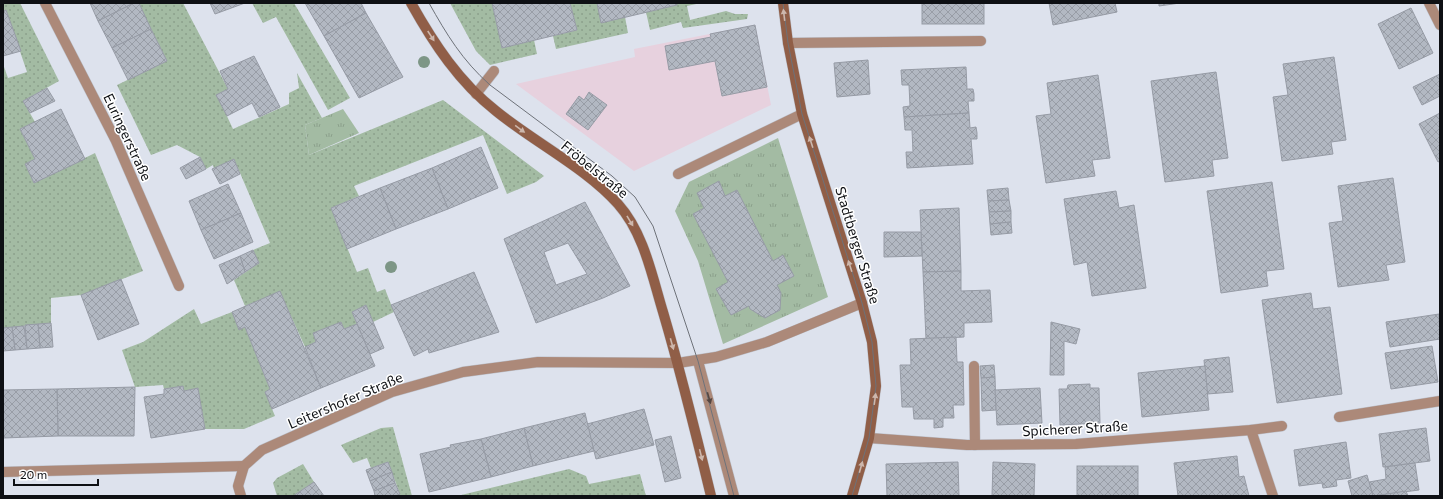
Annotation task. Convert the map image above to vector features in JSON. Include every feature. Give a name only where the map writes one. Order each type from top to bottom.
[{"type":"street","name":"Euringerstraße","points":[[45,3],[116,141],[179,286]]},
{"type":"street","name":"Fröbelstraße","points":[[410,3],[457,75],[476,94],[496,112],[597,185],[623,211],[636,233],[648,260],[678,363],[711,496]]},
{"type":"street","name":"Stadtberger Straße","points":[[783,3],[788,43],[802,114],[862,303],[872,342],[876,386],[869,438],[852,496]]},
{"type":"street","points":[[1429,3],[1440,26]]},
{"type":"street","points":[[788,43],[982,41]]},
{"type":"street","points":[[476,94],[494,71]]},
{"type":"street","points":[[678,174],[802,114]]},
{"type":"street","name":"Leitershofer Straße","points":[[244,466],[262,450],[392,392],[464,372],[538,362],[678,363],[698,361],[767,342],[862,303]]},
{"type":"street","points":[[698,361],[734,496]]},
{"type":"street","points":[[974,366],[975,445]]},
{"type":"street","points":[[1339,417],[1440,401]]},
{"type":"street","name":"Spicherer Straße","points":[[869,438],[975,445],[1076,444],[1251,430],[1282,426]]},
{"type":"street","points":[[1251,430],[1273,496]]},
{"type":"street","points":[[3,472],[244,466],[238,486],[241,496]]},
{"type":"shaded area","points":[[755,25],[771,105],[634,171],[516,84],[635,57],[634,49]]},
{"type":"green space","points":[[3,3],[20,3],[59,81],[23,101],[35,122],[20,129],[35,159],[25,164],[34,183],[95,153],[143,271],[81,295],[51,298],[51,323],[3,328],[3,64],[8,78],[27,72],[6,10],[3,11]]},
{"type":"green space","points":[[138,3],[183,3],[228,89],[217,95],[233,129],[289,104],[289,93],[299,88],[297,73],[322,118],[305,125],[309,155],[443,100],[544,176],[536,182],[507,194],[483,135],[354,186],[359,196],[331,208],[357,272],[368,268],[377,292],[385,289],[394,312],[373,322],[366,305],[352,312],[357,324],[344,329],[341,322],[314,333],[316,342],[305,347],[280,292],[245,306],[234,280],[259,263],[253,250],[270,243],[234,159],[214,169],[213,165],[206,169],[200,157],[177,145],[151,155],[117,85],[167,61]]},
{"type":"green space","points":[[252,3],[294,3],[350,98],[328,110],[276,17],[263,23]]},
{"type":"green space","points":[[450,3],[492,3],[502,48],[534,40],[537,54],[490,65],[476,51]]},
{"type":"green space","points":[[570,3],[597,3],[601,23],[625,17],[628,33],[556,49],[553,36],[577,30]]},
{"type":"green space","points":[[677,3],[701,3],[687,6],[690,20],[726,11],[735,14],[748,14],[747,19],[683,28],[681,22],[650,30],[646,12],[677,5]]},
{"type":"green space","points":[[343,109],[359,133],[309,155],[305,125]]},
{"type":"green space","points":[[778,138],[828,297],[723,344],[698,261],[675,211],[689,182]]},
{"type":"green space","points":[[194,309],[201,324],[232,312],[239,329],[245,327],[270,389],[265,392],[275,416],[244,429],[205,429],[198,388],[184,391],[183,386],[164,389],[163,385],[135,387],[122,350],[143,342]]},
{"type":"green space","points":[[393,427],[412,496],[395,496],[400,494],[388,462],[371,468],[367,458],[353,463],[341,445],[381,428]]},
{"type":"green space","points":[[303,464],[314,482],[293,496],[277,496],[273,483],[277,478]]},
{"type":"green space","points":[[569,469],[586,476],[589,484],[640,474],[646,496],[457,496]]},
{"type":"building","points":[[90,3],[134,3],[98,21]]},
{"type":"building","points":[[134,3],[139,3],[151,29],[112,48],[98,21]]},
{"type":"building","points":[[210,3],[245,3],[215,14]]},
{"type":"building","points":[[305,3],[361,3],[366,13],[324,36]]},
{"type":"building","points":[[492,3],[570,3],[577,30],[502,48]]},
{"type":"building","points":[[597,3],[677,3],[677,5],[601,23]]},
{"type":"building","points":[[922,3],[984,3],[984,24],[922,24]]},
{"type":"building","points":[[1049,3],[1115,3],[1117,12],[1053,25]]},
{"type":"building","points":[[1159,3],[1180,3],[1159,6]]},
{"type":"building","points":[[1411,8],[1433,53],[1399,69],[1378,24]]},
{"type":"building","points":[[6,10],[21,51],[3,56],[3,11]]},
{"type":"building","points":[[366,13],[403,77],[359,98],[324,36]]},
{"type":"building","points":[[755,25],[767,87],[722,96],[715,61],[669,70],[665,46],[711,37],[710,34]]},
{"type":"building","points":[[151,29],[167,61],[128,80],[112,48]]},
{"type":"building","points":[[254,56],[280,107],[259,117],[252,103],[227,116],[216,95],[228,89],[220,71]]},
{"type":"building","points":[[1334,57],[1346,140],[1331,142],[1333,154],[1282,161],[1273,97],[1288,95],[1283,64]]},
{"type":"building","points":[[868,60],[870,94],[837,97],[834,63]]},
{"type":"building","points":[[966,67],[967,89],[973,89],[974,94],[974,101],[968,101],[969,113],[904,117],[903,107],[910,106],[909,85],[902,85],[901,70]]},
{"type":"building","points":[[1216,72],[1228,158],[1212,160],[1214,176],[1165,182],[1151,81]]},
{"type":"building","points":[[1440,74],[1440,96],[1422,105],[1413,87]]},
{"type":"building","points":[[1098,75],[1110,158],[1092,160],[1095,176],[1046,183],[1036,116],[1051,114],[1047,83]]},
{"type":"building","points":[[47,88],[55,101],[30,113],[23,101]]},
{"type":"building","points":[[589,92],[607,105],[588,130],[566,114],[579,96],[584,100]]},
{"type":"building","points":[[61,109],[85,159],[34,183],[25,164],[35,159],[20,129]]},
{"type":"building","points":[[969,113],[970,128],[976,127],[977,133],[977,139],[971,139],[973,164],[907,168],[906,152],[913,152],[912,130],[905,130],[904,117]]},
{"type":"building","points":[[1440,113],[1440,161],[1438,162],[1419,124]]},
{"type":"building","points":[[481,147],[498,188],[448,209],[432,168]]},
{"type":"building","points":[[200,157],[206,169],[186,179],[180,168]]},
{"type":"building","points":[[234,159],[240,174],[220,184],[212,169]]},
{"type":"building","points":[[432,168],[448,209],[396,229],[380,188]]},
{"type":"building","points":[[1393,178],[1405,262],[1386,265],[1389,280],[1338,287],[1329,223],[1343,221],[1338,186]]},
{"type":"building","points":[[719,181],[725,196],[737,190],[773,261],[783,255],[794,276],[777,285],[781,293],[780,310],[765,318],[750,309],[749,306],[731,315],[716,289],[728,282],[693,214],[704,208],[697,193]]},
{"type":"building","points":[[1272,182],[1284,269],[1266,271],[1268,286],[1221,293],[1207,191]]},
{"type":"building","points":[[228,184],[241,213],[201,230],[189,201]]},
{"type":"building","points":[[380,188],[396,229],[347,249],[331,208]]},
{"type":"building","points":[[1008,188],[1009,200],[988,201],[987,190]]},
{"type":"building","points":[[1116,191],[1119,208],[1134,205],[1146,288],[1092,296],[1087,262],[1074,265],[1064,199]]},
{"type":"building","points":[[1009,200],[1011,211],[989,212],[988,201]]},
{"type":"building","points":[[585,202],[630,286],[603,298],[536,323],[504,239]],"holes":[[[568,243],[587,274],[556,285],[544,252]]]},
{"type":"building","points":[[959,208],[961,271],[923,272],[920,210]]},
{"type":"building","points":[[1011,211],[1011,222],[990,224],[989,212]]},
{"type":"building","points":[[241,213],[253,242],[214,259],[201,230]]},
{"type":"building","points":[[1011,222],[1012,233],[991,235],[990,224]]},
{"type":"building","points":[[884,232],[921,232],[922,256],[884,257]]},
{"type":"building","points":[[253,250],[259,263],[245,272],[240,256]]},
{"type":"building","points":[[240,256],[245,272],[227,284],[219,265]]},
{"type":"building","points":[[961,271],[961,291],[990,290],[992,322],[964,323],[964,337],[926,339],[923,272]]},
{"type":"building","points":[[474,272],[499,332],[429,353],[428,349],[414,356],[391,305]]},
{"type":"building","points":[[121,279],[139,324],[98,340],[81,295]]},
{"type":"building","points":[[280,291],[321,388],[272,409],[265,392],[270,389],[245,327],[239,330],[232,312]]},
{"type":"building","points":[[1311,293],[1313,309],[1330,307],[1342,394],[1277,403],[1262,300]]},
{"type":"building","points":[[366,305],[384,348],[370,354],[352,312]]},
{"type":"building","points":[[1439,314],[1440,339],[1390,347],[1386,322]]},
{"type":"building","points":[[341,322],[344,329],[357,324],[375,366],[321,388],[305,347],[316,342],[313,333]]},
{"type":"building","points":[[1051,322],[1080,329],[1076,344],[1064,341],[1064,375],[1050,375]]},
{"type":"building","points":[[51,323],[53,347],[40,348],[38,324]]},
{"type":"building","points":[[38,324],[40,348],[27,349],[25,325]]},
{"type":"building","points":[[24,326],[27,349],[15,350],[12,327]]},
{"type":"building","points":[[12,327],[15,350],[3,351],[3,328]]},
{"type":"building","points":[[956,337],[957,362],[963,362],[964,405],[953,405],[954,418],[943,418],[943,427],[934,428],[934,419],[914,419],[913,407],[902,407],[900,365],[911,365],[910,339]]},
{"type":"building","points":[[1432,346],[1438,382],[1391,389],[1385,353]]},
{"type":"building","points":[[1229,357],[1233,392],[1207,394],[1204,360]]},
{"type":"building","points":[[994,365],[995,377],[981,378],[980,366]]},
{"type":"building","points":[[1205,366],[1209,410],[1142,417],[1138,373]]},
{"type":"building","points":[[995,377],[996,410],[982,411],[981,378]]},
{"type":"building","points":[[1090,384],[1090,388],[1099,388],[1100,423],[1060,425],[1059,389],[1067,389],[1068,385]]},
{"type":"building","points":[[183,386],[184,391],[198,388],[205,429],[151,438],[144,397],[164,394],[164,389]]},
{"type":"building","points":[[135,387],[134,436],[58,436],[57,389]]},
{"type":"building","points":[[1040,388],[1042,423],[997,425],[995,390]]},
{"type":"building","points":[[57,389],[58,436],[3,438],[3,390]]},
{"type":"building","points":[[644,409],[654,445],[596,459],[587,424]]},
{"type":"building","points":[[585,413],[594,451],[533,466],[524,428]]},
{"type":"building","points":[[524,428],[533,466],[491,477],[481,439]]},
{"type":"building","points":[[1426,428],[1430,461],[1383,467],[1379,434]]},
{"type":"building","points":[[671,436],[681,478],[665,482],[655,440]]},
{"type":"building","points":[[481,439],[491,477],[429,492],[420,454],[451,447],[450,445]]},
{"type":"building","points":[[1346,442],[1351,478],[1336,480],[1337,486],[1323,488],[1322,483],[1299,486],[1294,450]]},
{"type":"building","points":[[1237,456],[1239,477],[1244,476],[1249,496],[1178,496],[1174,463]]},
{"type":"building","points":[[388,462],[392,472],[370,481],[366,470]]},
{"type":"building","points":[[958,462],[959,496],[887,496],[886,464]]},
{"type":"building","points":[[993,462],[1035,464],[1034,496],[992,496]]},
{"type":"building","points":[[1415,463],[1419,490],[1373,496],[1369,482],[1386,479],[1385,467]]},
{"type":"building","points":[[1077,466],[1138,466],[1138,496],[1077,496]]},
{"type":"building","points":[[392,472],[395,483],[374,491],[370,481]]},
{"type":"building","points":[[1367,475],[1373,496],[1352,496],[1348,481]]},
{"type":"building","points":[[314,482],[324,496],[293,496]]},
{"type":"building","points":[[395,483],[400,494],[395,496],[375,496],[374,491]]},
{"type":"building","points":[[1406,491],[1408,496],[1374,496]]},
{"type":"tram line","points":[[429,3],[456,47],[480,76],[612,176],[635,197],[653,226],[698,361],[734,496]]},
{"type":"tram line","points":[[783,3],[788,43],[802,114],[862,303],[872,342],[876,386],[869,438],[852,496]]}]
